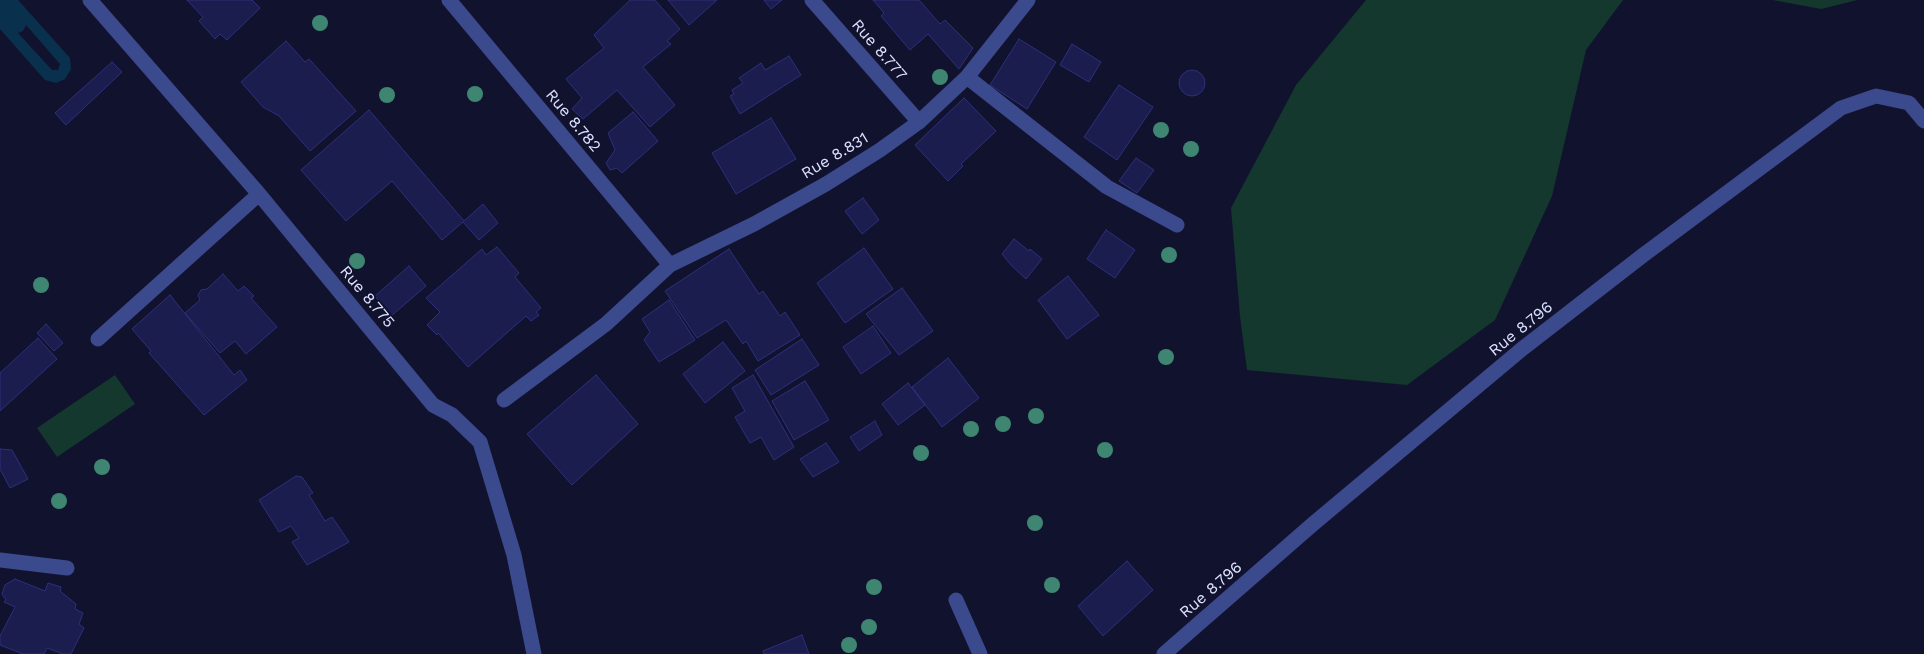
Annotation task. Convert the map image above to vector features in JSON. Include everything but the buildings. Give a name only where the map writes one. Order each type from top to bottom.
[{"type":"street","name":"Rue 8.775","points":[[90,0],[259,194],[433,405],[452,415],[480,442],[514,555],[534,654]]},
{"type":"street","name":"Rue 8.782","points":[[449,0],[670,265]]},
{"type":"street","name":"Rue 8.777","points":[[812,0],[919,122]]},
{"type":"street","name":"Rue 8.831","points":[[504,400],[606,324],[670,265],[754,224],[826,184],[880,150],[919,122],[967,77],[1028,0]]},
{"type":"street","points":[[967,77],[1107,187],[1177,225]]},
{"type":"street","name":"Rue 8.796","points":[[1164,654],[1313,524],[1522,349],[1642,256],[1841,108],[1876,96],[1909,103],[1924,120]]},
{"type":"street","points":[[98,339],[259,194]]},
{"type":"street","points":[[0,560],[67,568]]},
{"type":"street","points":[[956,600],[980,654]]},
{"type":"green space","points":[[1366,0],[1623,0],[1586,50],[1552,196],[1495,320],[1407,385],[1247,370],[1240,316],[1231,208],[1296,85]]},
{"type":"green space","points":[[1773,0],[1857,0],[1821,9]]},
{"type":"green space","points":[[115,375],[135,404],[57,457],[37,428]]},
{"type":"water","points":[[0,0],[18,0],[70,58],[71,69],[65,79],[56,83],[45,80],[0,29]],"holes":[[[26,25],[60,64],[58,70],[52,70],[18,33],[23,31]]]}]
